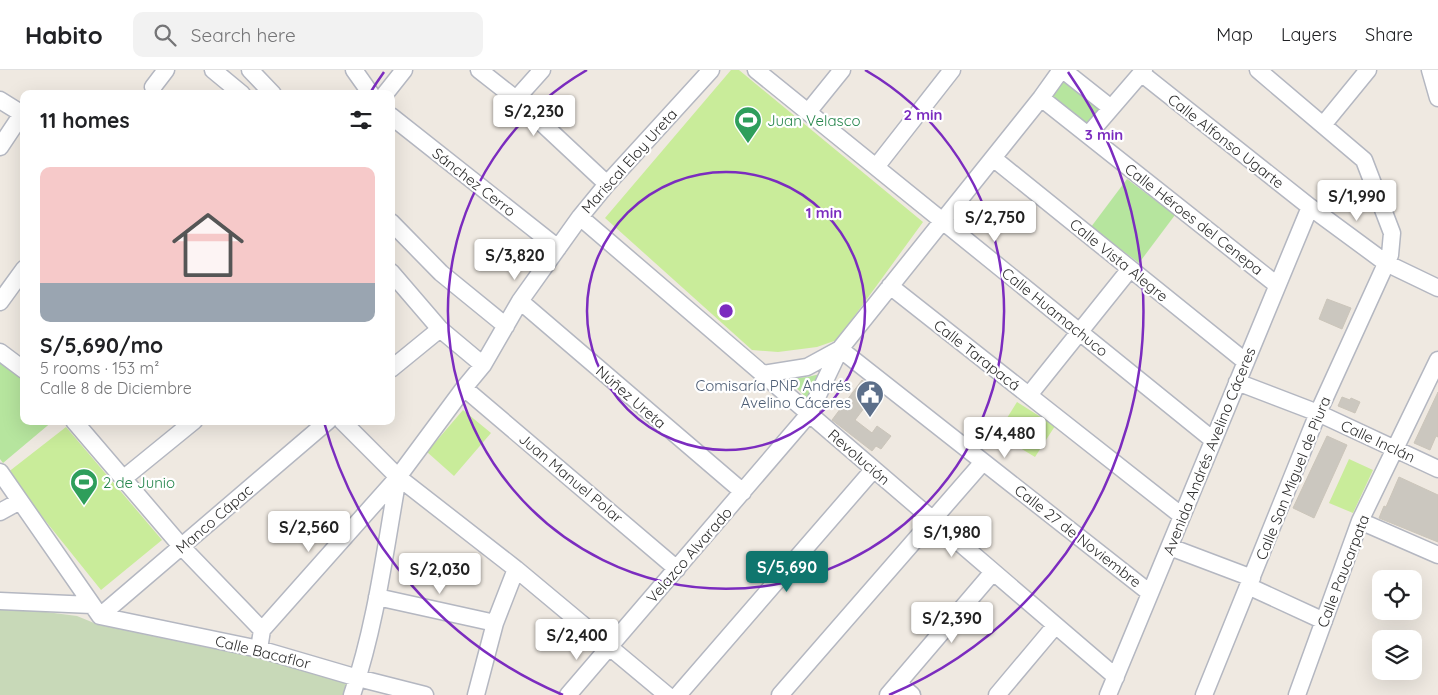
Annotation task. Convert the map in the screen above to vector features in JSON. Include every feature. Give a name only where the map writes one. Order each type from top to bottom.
[{"type":"street","points":[[153,87],[166,70]]},
{"type":"street","points":[[213,70],[237,90]]},
{"type":"street","points":[[250,70],[269,90]]},
{"type":"street","points":[[354,70],[368,90]]},
{"type":"street","points":[[388,90],[404,70]]},
{"type":"street","points":[[480,70],[516,99],[607,184]]},
{"type":"street","points":[[516,99],[542,70]]},
{"type":"street","name":"Mariscal Eloy Ureta","points":[[262,630],[398,477],[483,365],[520,301],[580,217],[607,184],[711,70]]},
{"type":"street","name":"Calle Huamachuco","points":[[756,70],[1213,440]]},
{"type":"street","points":[[808,112],[842,70]]},
{"type":"street","points":[[876,167],[952,70]]},
{"type":"street","points":[[762,374],[807,367],[840,349],[1062,70],[1111,108]]},
{"type":"street","points":[[1323,125],[1368,70]]},
{"type":"street","points":[[1430,70],[1438,98]]},
{"type":"street","name":"Calle San Miguel de Piura","points":[[1204,695],[1318,413],[1390,255],[1392,233],[1364,160],[1260,71]]},
{"type":"street","points":[[1088,135],[1142,72]]},
{"type":"street","name":"Calle Alfonso Ugarte","points":[[1142,72],[1386,264],[1438,288]]},
{"type":"street","name":"Calle Héroes del Cenepa","points":[[1041,98],[1277,285]]},
{"type":"street","points":[[0,100],[20,112]]},
{"type":"street","points":[[0,147],[20,118]]},
{"type":"street","name":"Sánchez Cerro","points":[[395,119],[558,248]]},
{"type":"street","name":"Calle Vista Alegre","points":[[993,158],[1246,362]]},
{"type":"street","name":"Avenida Andrés Avelino Cáceres","points":[[1108,695],[1310,206]]},
{"type":"street","name":"Revolución","points":[[580,217],[1116,677]]},
{"type":"street","points":[[395,226],[441,273],[506,326]]},
{"type":"street","points":[[1029,395],[1130,269]]},
{"type":"street","points":[[0,302],[20,274]]},
{"type":"street","points":[[395,277],[440,329],[483,365]]},
{"type":"street","name":"Calle Tarapacá","points":[[890,286],[1182,516]]},
{"type":"street","name":"Núñez Ureta","points":[[520,301],[743,492]]},
{"type":"street","points":[[395,366],[440,329]]},
{"type":"street","name":"Velazco Alvarado","points":[[568,695],[809,414],[840,349]]},
{"type":"street","name":"Calle 27 de Noviembre","points":[[840,349],[1150,593]]},
{"type":"street","points":[[0,352],[20,367]]},
{"type":"street","name":"Calle Paucarpata","points":[[1297,695],[1360,521],[1395,449],[1434,376],[1438,360]]},
{"type":"street","name":"Calle Inclán","points":[[1237,382],[1318,413],[1438,469]]},
{"type":"street","name":"Juan Manuel Polar","points":[[464,388],[677,568]]},
{"type":"street","points":[[78,425],[181,546],[262,630],[259,648]]},
{"type":"street","points":[[124,478],[189,425]]},
{"type":"street","name":"Manco Cápac","points":[[96,610],[181,546],[323,425]]},
{"type":"street","points":[[346,425],[398,477],[516,569],[667,695]]},
{"type":"street","points":[[780,695],[983,462]]},
{"type":"street","points":[[678,695],[873,470]]},
{"type":"street","points":[[0,472],[96,610]]},
{"type":"street","points":[[352,695],[358,678],[377,597],[398,477]]},
{"type":"street","points":[[0,512],[20,501]]},
{"type":"street","points":[[1360,521],[1438,555]]},
{"type":"street","points":[[1170,547],[1250,582],[1324,621]]},
{"type":"street","points":[[476,695],[495,623],[516,569]]},
{"type":"street","points":[[912,695],[893,689],[993,572]]},
{"type":"street","points":[[377,597],[495,623]]},
{"type":"street","name":"Calle Bacaflor","points":[[0,600],[96,610],[259,648],[358,678],[425,695]]},
{"type":"street","points":[[997,695],[1055,626]]},
{"type":"green space","name":"Juan Velasco","points":[[731,70],[739,70],[923,222],[837,340],[817,347],[778,352],[752,350],[605,218]]},
{"type":"green space","points":[[1064,79],[1102,110],[1088,127],[1050,96]]},
{"type":"green space","points":[[1127,179],[1175,215],[1139,263],[1091,227]]},
{"type":"green space","points":[[0,361],[20,377],[20,425],[48,425],[3,463],[0,459]]},
{"type":"green space","points":[[825,373],[808,399],[787,379],[807,377]]},
{"type":"green space","points":[[1017,402],[1055,426],[1035,457],[997,434]]},
{"type":"green space","points":[[463,410],[491,433],[454,476],[427,452]]},
{"type":"green space","name":"2 de Junio","points":[[66,427],[162,540],[101,590],[7,473]]},
{"type":"green space","points":[[1349,459],[1373,470],[1353,513],[1329,503]]},
{"type":"green space","points":[[0,606],[77,616],[99,625],[351,677],[346,695],[0,695]]},
{"type":"building","points":[[1327,299],[1351,308],[1342,329],[1319,319]]},
{"type":"building","points":[[862,380],[877,391],[855,420],[872,433],[877,426],[891,436],[881,449],[876,446],[872,451],[832,420]]},
{"type":"building","points":[[1438,392],[1438,437],[1436,436],[1430,450],[1414,443]]},
{"type":"building","points":[[1342,397],[1360,402],[1355,413],[1338,406]]},
{"type":"building","points":[[1327,436],[1347,445],[1314,518],[1293,508]]},
{"type":"building","points":[[1399,477],[1438,495],[1438,542],[1379,518]]},
{"type":"place","name":"Juan Velasco","points":[[748,144]]},
{"type":"place","name":"Comisaría PNP Andrés Avelino Cáceres","points":[[870,418]]},
{"type":"place","name":"2 de Junio","points":[[84,506]]}]
